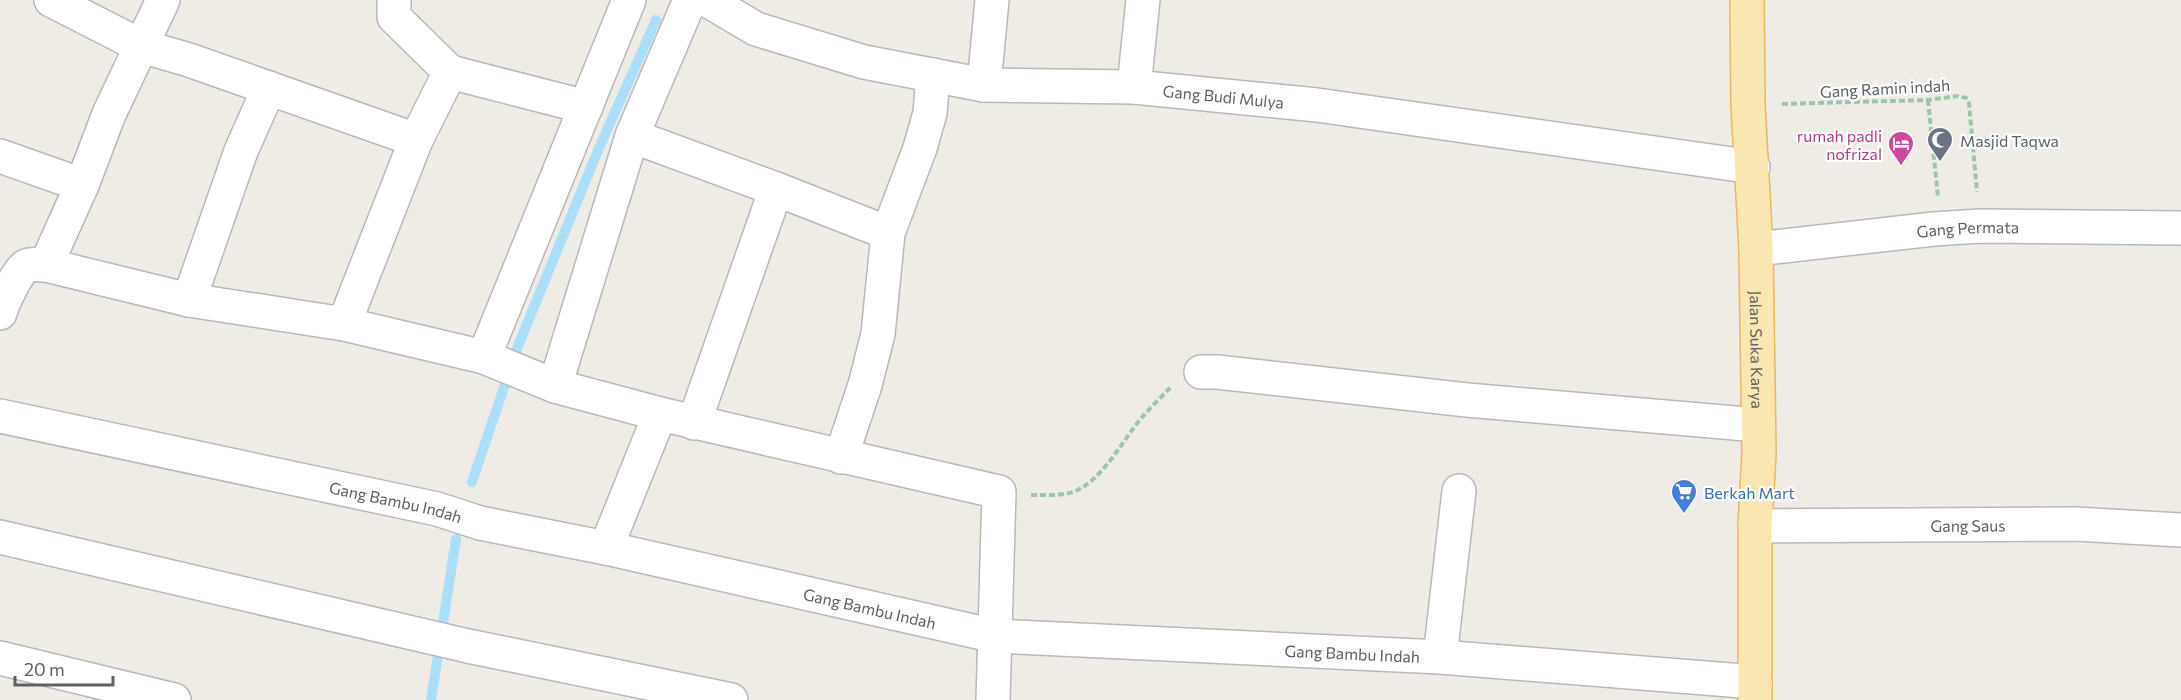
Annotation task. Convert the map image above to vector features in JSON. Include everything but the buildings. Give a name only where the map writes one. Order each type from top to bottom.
[{"type":"main road","name":"Jalan Suka Karya","points":[[1747,0],[1748,105],[1756,249],[1759,453],[1755,526],[1755,691]]},
{"type":"street","points":[[51,0],[141,46],[416,140]]},
{"type":"street","points":[[46,265],[82,185],[109,114],[163,0]]},
{"type":"street","points":[[394,0],[394,17],[450,72],[586,107]]},
{"type":"street","points":[[518,371],[586,107],[630,0]]},
{"type":"street","points":[[518,371],[632,136],[690,0]]},
{"type":"street","name":"Gang Budi Mulya","points":[[707,0],[756,29],[864,62],[984,86],[1134,87],[1317,105],[1753,167]]},
{"type":"street","points":[[984,86],[992,0]]},
{"type":"street","points":[[1134,87],[1143,0]]},
{"type":"street","points":[[344,324],[416,140],[450,72]]},
{"type":"street","points":[[841,457],[865,385],[878,334],[888,233],[920,148],[930,113],[933,75]]},
{"type":"street","points":[[189,300],[241,151],[269,88]]},
{"type":"street","points":[[632,136],[888,233]]},
{"type":"street","points":[[0,156],[82,185]]},
{"type":"street","points":[[694,423],[776,189]]},
{"type":"street","name":"Gang Permata","points":[[1756,249],[1941,228],[1980,226],[2181,228]]},
{"type":"street","points":[[1,308],[24,268],[31,264],[46,265],[189,300],[344,324],[518,371],[694,423],[841,457],[886,464],[999,492],[993,700]]},
{"type":"street","points":[[1201,372],[1467,400],[1758,425]]},
{"type":"street","points":[[606,548],[660,414]]},
{"type":"street","name":"Gang Bambu Indah","points":[[0,416],[437,509],[480,522],[606,548],[995,636],[1440,657],[1755,691]]},
{"type":"street","points":[[1440,657],[1459,491]]},
{"type":"street","name":"Gang Saus","points":[[1755,526],[2076,524],[2181,530]]},
{"type":"street","points":[[0,537],[468,646],[731,700]]},
{"type":"street","points":[[0,658],[174,700]]},
{"type":"path","name":"Gang Ramin indah","points":[[1748,105],[1928,100],[1958,96],[1968,101],[1980,226]]},
{"type":"path","points":[[1928,100],[1941,228]]},
{"type":"path","points":[[999,492],[1019,495],[1060,494],[1073,492],[1088,484],[1097,476],[1141,418],[1170,388],[1188,375],[1201,372]]},
{"type":"waterway","points":[[472,482],[518,346],[599,148],[656,20]]},
{"type":"waterway","points":[[431,700],[456,539]]},
{"type":"place","name":"Masjid Taqwa","points":[[1940,163]]},
{"type":"place","name":"rumah padli nofrizal","points":[[1901,167]]},
{"type":"place","name":"Berkah Mart","points":[[1684,515]]}]
